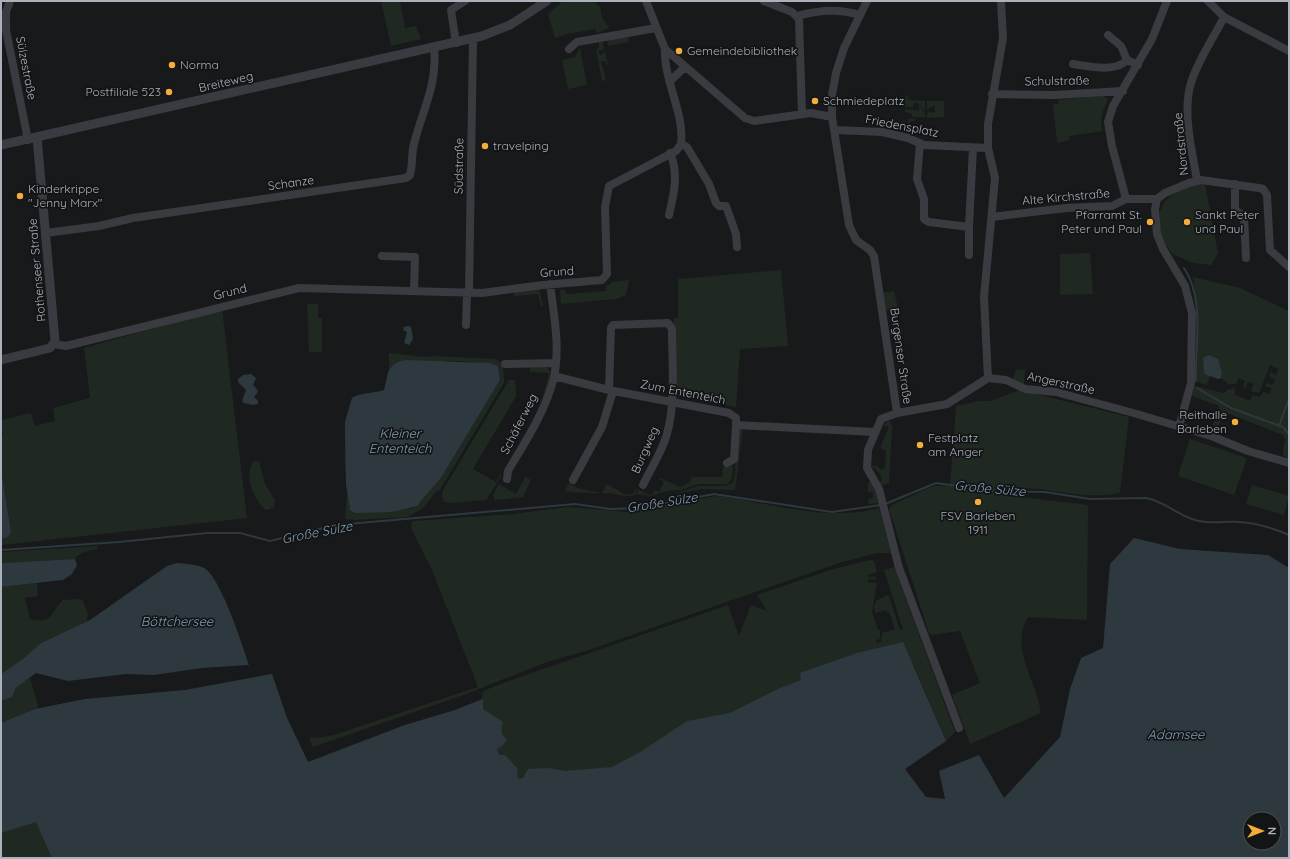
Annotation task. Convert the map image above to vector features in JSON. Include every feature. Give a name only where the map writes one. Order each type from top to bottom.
[{"type":"street","name":"Sülzestraße","points":[[10,1],[6,12],[6,30],[33,138]]},
{"type":"street","points":[[456,43],[450,10],[465,1]]},
{"type":"street","name":"Breiteweg","points":[[1,145],[473,39],[510,25],[547,1]]},
{"type":"street","points":[[646,1],[665,49],[665,61],[678,116],[681,144],[679,148],[670,153],[675,165],[675,190],[669,215]]},
{"type":"street","points":[[764,1],[792,12],[797,16],[799,23],[802,114]]},
{"type":"street","name":"Burgenser Straße","points":[[867,1],[844,48],[832,87],[832,117],[849,225],[856,240],[870,250],[874,256],[897,413],[881,419],[868,450],[866,462],[868,472],[878,487],[899,568],[959,728]]},
{"type":"street","points":[[897,413],[947,404],[988,378],[984,297],[995,178],[994,168],[988,148],[988,124],[1002,38],[1001,1]]},
{"type":"street","points":[[1126,199],[1109,134],[1108,122],[1113,106],[1152,40],[1167,1]]},
{"type":"street","points":[[1208,1],[1224,17],[1289,51]]},
{"type":"street","points":[[797,16],[823,10],[859,15]]},
{"type":"street","name":"Nordstraße","points":[[1197,180],[1190,136],[1189,94],[1199,64],[1224,17]]},
{"type":"street","points":[[569,49],[577,42],[656,28]]},
{"type":"street","points":[[1108,35],[1121,46],[1127,60],[1138,65]]},
{"type":"street","name":"Südstraße","points":[[466,325],[468,293],[473,39]]},
{"type":"street","name":"Schanze","points":[[46,233],[99,226],[133,218],[406,178],[410,175],[414,144],[428,102],[434,59],[434,48]]},
{"type":"street","points":[[665,49],[748,120],[767,120],[811,113],[832,117]]},
{"type":"street","name":"Schulstraße","points":[[1073,64],[1104,67],[1119,66],[1127,60]]},
{"type":"street","points":[[670,81],[685,67]]},
{"type":"street","name":"Schulstraße","points":[[992,94],[1055,95],[1123,91]]},
{"type":"street","name":"Friedensplatz","points":[[835,130],[875,131],[908,138],[920,143],[988,148]]},
{"type":"street","name":"Rothenseer Straße","points":[[33,138],[46,233],[56,337],[54,344]]},
{"type":"street","points":[[920,143],[917,179],[923,196],[924,219],[929,222],[969,227]]},
{"type":"street","points":[[681,144],[687,147],[709,184],[716,203],[719,206],[726,206],[736,234],[737,247]]},
{"type":"street","points":[[969,255],[969,227],[974,148]]},
{"type":"street","name":"Grund","points":[[54,344],[66,346],[289,289],[316,288],[489,293],[550,284],[597,281],[605,278],[607,268],[605,207],[609,186],[670,153]]},
{"type":"street","points":[[1179,427],[1191,383],[1192,313],[1185,286],[1163,249],[1157,234],[1156,209],[1158,199],[1165,193],[1197,180],[1259,188],[1265,192],[1267,198],[1270,250],[1289,267]]},
{"type":"street","points":[[1235,184],[1235,210],[1244,216],[1246,258]]},
{"type":"street","name":"Alte Kirchstraße","points":[[992,217],[1066,208],[1112,206],[1126,199],[1158,199]]},
{"type":"street","points":[[382,256],[415,257],[414,291]]},
{"type":"street","name":"Schäferweg","points":[[507,479],[508,471],[542,412],[554,376],[555,331],[550,284]]},
{"type":"street","name":"Burgweg","points":[[611,390],[611,328],[613,325],[664,322],[670,326],[672,329],[670,423],[665,440],[643,484]]},
{"type":"street","points":[[1,360],[47,349],[54,344]]},
{"type":"street","points":[[505,364],[555,363]]},
{"type":"street","name":"Zum Ententeich","points":[[554,376],[611,390],[728,413],[736,418],[736,424]]},
{"type":"street","name":"Angerstraße","points":[[988,378],[1006,380],[1025,389],[1063,394],[1211,436],[1261,456],[1289,463]]},
{"type":"street","points":[[573,480],[602,430],[611,390]]},
{"type":"street","points":[[727,463],[734,459],[736,424],[875,432]]},
{"type":"shaded area","points":[[381,1],[400,1],[405,28],[416,26],[421,39],[391,46]]},
{"type":"shaded area","points":[[563,1],[595,1],[597,5],[600,6],[602,18],[609,28],[597,33],[595,29],[567,34],[555,38],[548,14]]},
{"type":"shaded area","points":[[628,36],[629,42],[608,46],[607,40]]},
{"type":"shaded area","points":[[603,41],[604,49],[598,51],[600,55],[605,52],[608,64],[606,65],[605,61],[601,61],[606,80],[602,81],[596,49],[599,48],[599,42]]},
{"type":"shaded area","points":[[580,48],[587,85],[568,89],[562,60],[575,57]]},
{"type":"shaded area","points":[[908,95],[909,100],[925,101],[925,111],[918,103],[913,103],[913,107],[905,107],[905,97]]},
{"type":"shaded area","points":[[1103,96],[1108,99],[1101,119],[1103,131],[1069,136],[1070,140],[1057,143],[1053,104],[1059,104],[1058,100]]},
{"type":"shaded area","points":[[927,101],[944,101],[944,117],[926,118],[928,111],[933,113],[935,111],[934,105],[927,110]]},
{"type":"shaded area","points":[[919,105],[925,113],[925,117],[912,117],[912,114],[905,112],[905,109],[919,111]]},
{"type":"shaded area","points":[[908,118],[915,119],[915,121],[910,121],[910,133],[900,131],[901,121],[905,121],[905,127],[908,127]]},
{"type":"shaded area","points":[[1195,184],[1205,184],[1218,253],[1211,265],[1193,263],[1172,254],[1161,238],[1159,213],[1165,201],[1174,194]]},
{"type":"shaded area","points":[[1090,253],[1093,294],[1060,295],[1060,254]]},
{"type":"shaded area","points":[[781,270],[788,346],[740,349],[736,407],[674,395],[674,318],[678,318],[678,279]]},
{"type":"shaded area","points":[[1193,277],[1240,288],[1289,311],[1289,461],[1283,455],[1283,448],[1286,440],[1283,435],[1224,412],[1216,433],[1211,430],[1219,406],[1192,396],[1194,386],[1224,393],[1227,390],[1235,388],[1235,395],[1250,401],[1253,395],[1260,397],[1263,392],[1269,394],[1272,388],[1265,386],[1267,383],[1273,385],[1275,379],[1269,377],[1270,372],[1276,375],[1278,369],[1270,365],[1259,393],[1251,391],[1254,384],[1248,382],[1245,388],[1243,387],[1245,381],[1239,378],[1236,384],[1228,384],[1221,378],[1222,373],[1203,358],[1204,374],[1210,376],[1207,385],[1197,382],[1198,313]]},
{"type":"shaded area","points":[[629,280],[626,295],[616,299],[561,304],[560,290],[564,290],[567,294],[606,291],[606,285],[609,285],[612,282]]},
{"type":"shaded area","points":[[539,288],[543,306],[541,306],[538,294],[514,296],[514,292]]},
{"type":"shaded area","points":[[894,291],[899,313],[892,315],[891,310],[885,311],[883,293]]},
{"type":"shaded area","points":[[307,304],[318,304],[318,318],[322,318],[322,352],[309,352]]},
{"type":"shaded area","points":[[222,309],[247,518],[1,545],[1,539],[8,537],[11,532],[1,469],[1,436],[3,435],[1,420],[31,413],[35,426],[55,421],[53,408],[90,398],[84,348]]},
{"type":"shaded area","points":[[902,328],[902,339],[897,340],[895,335],[889,335],[888,331]]},
{"type":"shaded area","name":"Kleiner Ententeich","points":[[389,353],[425,357],[434,356],[495,359],[501,363],[504,373],[504,383],[440,490],[437,491],[423,508],[408,517],[354,520],[345,519],[347,494],[345,422],[352,398],[359,395],[384,390],[389,369]],"holes":[[[443,361],[466,361],[498,366],[500,380],[441,478],[418,506],[409,509]]]},
{"type":"shaded area","points":[[530,366],[546,366],[550,371],[547,391],[541,404],[549,373],[530,372]]},
{"type":"shaded area","points":[[906,366],[908,389],[903,391],[900,368]]},
{"type":"shaded area","points":[[1025,369],[1024,385],[1013,379],[1016,370]]},
{"type":"shaded area","points":[[509,380],[515,380],[516,396],[473,469],[496,482],[500,475],[501,476],[486,500],[452,503],[445,502],[442,496],[443,490]]},
{"type":"shaded area","name":"FSV Barleben 1911","points":[[1020,390],[1129,417],[1120,493],[1094,495],[1034,489],[1003,488],[1003,495],[1088,505],[1087,620],[1028,617],[1023,629],[1021,641],[1026,665],[1039,701],[1041,713],[970,744],[952,695],[980,683],[960,631],[931,635],[929,633],[889,509],[892,505],[933,486],[950,486],[956,406],[979,401],[990,401]]},
{"type":"shaded area","points":[[888,421],[892,427],[889,483],[883,485],[880,484],[882,477],[875,468],[870,469],[876,465],[881,470],[885,468],[886,451],[880,448],[889,427],[883,425]]},
{"type":"shaded area","points":[[743,427],[735,490],[701,489],[677,494],[699,486],[725,486],[733,483],[738,428]]},
{"type":"shaded area","points":[[1190,439],[1247,458],[1234,495],[1178,476]]},
{"type":"shaded area","points":[[259,461],[265,484],[275,500],[274,507],[267,510],[263,508],[256,498],[251,486],[249,475],[253,462]]},
{"type":"shaded area","points":[[733,466],[732,479],[727,484],[699,484],[681,490],[667,491],[649,496],[637,494],[639,490],[649,495],[653,494],[655,490],[659,492],[664,482],[659,479],[660,478],[680,487],[690,482],[692,477],[722,477],[723,467]]},
{"type":"shaded area","points":[[525,477],[531,480],[523,497],[495,500],[493,495],[499,484],[516,494]]},
{"type":"shaded area","points":[[868,482],[874,485],[878,503],[869,504],[868,499],[873,498],[873,492],[868,493]]},
{"type":"shaded area","points":[[569,483],[577,488],[602,493],[565,491]]},
{"type":"shaded area","points":[[607,484],[626,495],[634,493],[636,489],[638,489],[635,495],[631,496],[602,493]]},
{"type":"shaded area","points":[[1252,485],[1289,496],[1284,515],[1246,504]]},
{"type":"shaded area","points":[[716,496],[818,512],[859,512],[879,508],[891,553],[877,553],[839,563],[589,650],[547,662],[466,694],[313,747],[309,737],[317,738],[334,735],[478,687],[432,570],[411,528],[412,521],[512,514],[568,507],[627,512]]},
{"type":"shaded area","points":[[98,546],[97,549],[82,553],[75,559],[1,563],[1,552]]},
{"type":"shaded area","points":[[870,560],[874,561],[877,572],[868,575],[869,578],[875,576],[876,580],[868,579],[868,582],[877,583],[872,612],[878,630],[880,630],[880,639],[876,640],[877,643],[881,642],[882,633],[895,629],[889,612],[887,613],[886,610],[875,613],[874,607],[876,601],[887,595],[889,596],[900,630],[903,630],[884,570],[894,567],[955,732],[946,741],[914,666],[650,766],[68,858],[1,858],[1,833],[31,823],[1,751],[1,701],[12,697],[16,688],[30,678],[38,705],[36,709],[85,699],[185,690],[272,674],[287,718],[308,762],[405,725],[455,710],[482,699],[483,691],[506,682],[728,605],[739,636],[751,605],[767,611],[757,595],[830,570]]},
{"type":"shaded area","points":[[37,583],[38,596],[25,598],[30,619],[47,619],[63,600],[79,599],[83,601],[88,614],[86,622],[41,643],[24,658],[1,674],[1,587]]},
{"type":"water","points":[[404,327],[411,327],[413,339],[409,345],[404,343],[407,332],[403,330]]},
{"type":"water","points":[[1209,355],[1218,359],[1222,373],[1221,378],[1218,379],[1204,374],[1203,358]]},
{"type":"water","name":"Kleiner Ententeich","points":[[406,360],[489,363],[498,366],[500,380],[441,478],[418,506],[391,512],[355,513],[350,510],[346,484],[345,422],[352,398],[359,395],[384,390],[389,370],[395,364]]},
{"type":"water","points":[[251,374],[256,378],[253,385],[258,392],[254,397],[258,401],[258,404],[253,405],[242,401],[246,390],[238,382],[238,379],[243,375]]},
{"type":"water","points":[[1,469],[11,532],[8,537],[1,539]]},
{"type":"water","name":"Adamsee","points":[[1134,538],[1180,549],[1268,555],[1289,568],[1289,858],[52,858],[36,822],[1,833],[1,723],[35,709],[85,699],[185,690],[272,674],[287,718],[308,762],[405,725],[455,710],[483,699],[483,709],[503,722],[502,732],[503,736],[507,740],[497,749],[499,755],[505,755],[518,769],[518,779],[523,778],[528,769],[549,768],[565,771],[612,767],[642,751],[687,721],[730,713],[778,689],[801,680],[800,673],[857,653],[903,642],[946,741],[905,769],[926,797],[945,799],[939,771],[979,755],[1004,798],[1060,737],[1070,689],[1081,658],[1103,648],[1110,564]]},
{"type":"water","points":[[75,559],[77,565],[72,574],[63,580],[1,587],[1,563]]},
{"type":"water","name":"Böttchersee","points":[[177,563],[204,568],[210,574],[224,597],[249,665],[202,668],[154,675],[126,674],[68,681],[36,673],[16,688],[12,697],[1,701],[1,674],[24,658],[41,643],[90,620],[167,566]]},
{"type":"waterway","points":[[1184,268],[1191,280],[1197,308],[1198,323],[1196,381]]},
{"type":"waterway","points":[[1197,388],[1231,408],[1283,427],[1289,434]]},
{"type":"waterway","points":[[1279,426],[1289,399]]},
{"type":"waterway","name":"Große Sülze","points":[[885,504],[936,483],[993,491],[1045,492],[1090,499],[1146,498],[1159,502],[1185,516],[1199,521],[1252,523],[1289,535]]},
{"type":"waterway","name":"Große Sülze","points":[[1,550],[119,542],[207,533],[240,533],[270,541],[336,525],[575,504],[610,509],[640,508],[714,494],[832,512],[881,505]]},
{"type":"place","name":"Gemeindebibliothek","points":[[679,51]]},
{"type":"place","name":"Norma","points":[[172,65]]},
{"type":"place","name":"Postfiliale 523","points":[[169,92]]},
{"type":"place","name":"Schmiedeplatz","points":[[815,101]]},
{"type":"place","name":"travelping","points":[[485,146]]},
{"type":"place","name":"Kinderkrippe \"Jenny Marx\"","points":[[20,196]]},
{"type":"place","name":"Pfarramt St. Peter und Paul","points":[[1150,222]]},
{"type":"place","name":"Sankt Peter und Paul","points":[[1187,222]]},
{"type":"place","name":"Reithalle Barleben","points":[[1235,422]]},
{"type":"place","name":"Festplatz am Anger","points":[[920,445]]},
{"type":"place","name":"FSV Barleben 1911","points":[[978,502]]}]
